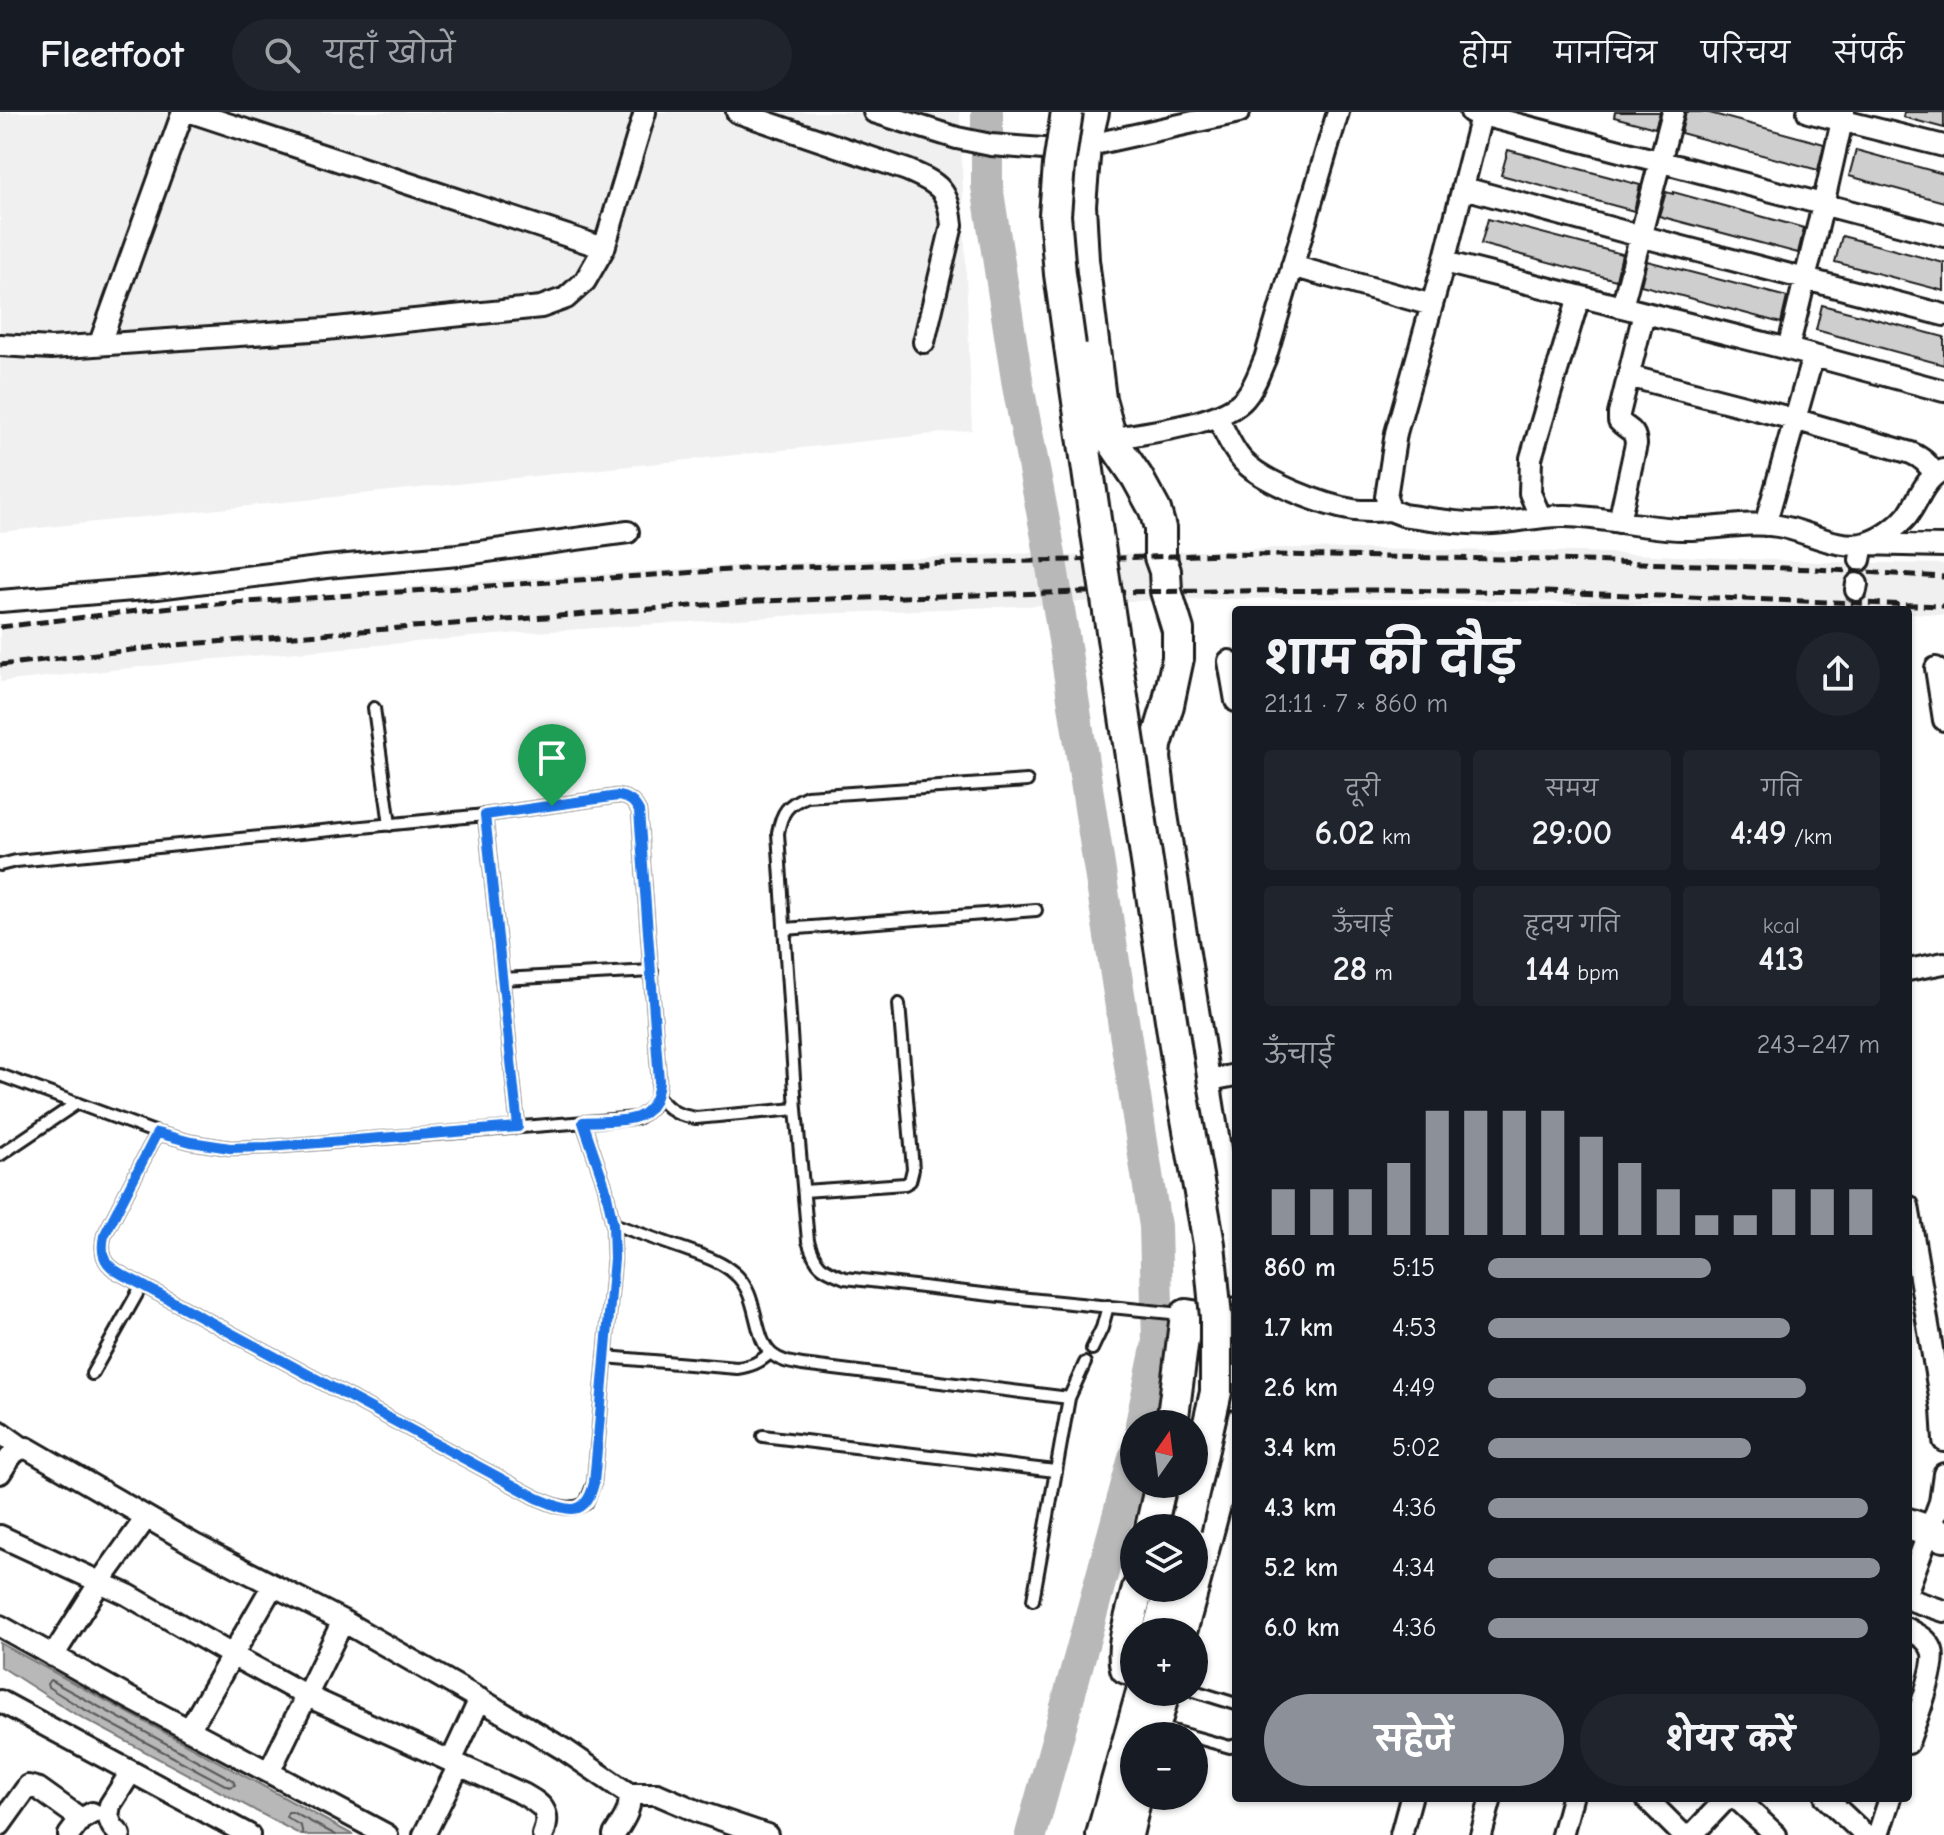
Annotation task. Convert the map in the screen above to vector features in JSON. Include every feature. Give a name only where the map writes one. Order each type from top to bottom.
[{"type":"street","points":[[100,343],[183,112]]},
{"type":"street","points":[[191,112],[604,248]]},
{"type":"street","points":[[0,345],[51,348],[326,329],[541,307],[566,298],[585,281],[604,248],[645,112]]},
{"type":"street","points":[[737,112],[907,170],[930,180],[944,192],[950,206],[952,225],[924,342]]},
{"type":"street","points":[[874,112],[957,138],[991,145],[1057,150],[1239,112]]},
{"type":"street","points":[[1067,112],[1055,215],[1060,274],[1177,1056],[1209,1244],[1216,1317],[1216,1392],[1188,1514]]},
{"type":"street","points":[[1093,112],[1085,146],[1080,205],[1083,260],[1100,399],[1111,439],[1155,510],[1160,528],[1160,557],[1165,571],[1166,591],[1178,630],[1178,658],[1155,758],[1232,1255]]},
{"type":"street","points":[[1111,439],[1217,417],[1245,399],[1265,359],[1338,112]]},
{"type":"street","points":[[1622,307],[1673,112]]},
{"type":"street","points":[[1808,112],[1843,116],[1944,146]]},
{"type":"street","points":[[1390,510],[1386,497],[1396,433],[1464,188],[1478,113],[1944,236]]},
{"type":"street","points":[[1788,349],[1843,116]]},
{"type":"street","points":[[1464,188],[1944,315]]},
{"type":"street","points":[[1444,262],[1944,391]]},
{"type":"street","points":[[1292,266],[1432,305]]},
{"type":"street","points":[[1540,516],[1530,493],[1531,458],[1579,297]]},
{"type":"street","points":[[1619,522],[1636,436],[1619,421],[1619,414],[1644,313]]},
{"type":"street","points":[[1765,525],[1813,356]]},
{"type":"street","points":[[1628,376],[1794,419],[1922,458],[1939,472],[1906,517],[1862,552]]},
{"type":"street","points":[[1217,417],[1240,458],[1253,470],[1330,504],[1364,511],[1390,510],[1415,517],[1489,524],[1563,515],[1683,530],[1779,526],[1862,552],[1944,546]]},
{"type":"street","points":[[0,601],[157,588],[326,567],[458,555],[628,532]]},
{"type":"street","points":[[1229,661],[1232,678]]},
{"type":"street","points":[[1936,668],[1944,720]]},
{"type":"street","points":[[1912,969],[1944,963]]},
{"type":"street","points":[[1205,1081],[1232,1076]]},
{"type":"street","points":[[1912,1230],[1942,1409],[1944,1441]]},
{"type":"street","points":[[1173,1410],[1178,1314],[1232,1322]]},
{"type":"street","points":[[0,1432],[146,1518],[343,1621],[480,1699],[565,1750],[629,1794],[657,1794],[762,1834]]},
{"type":"street","points":[[1208,1533],[1232,1441]]},
{"type":"street","points":[[0,1473],[21,1447]]},
{"type":"street","points":[[1912,1576],[1927,1530],[1942,1503],[1944,1474]]},
{"type":"street","points":[[53,1656],[146,1518]]},
{"type":"street","points":[[0,1536],[139,1601],[307,1696],[523,1794],[541,1804],[546,1812],[547,1825],[543,1835]]},
{"type":"street","points":[[189,1730],[273,1585]]},
{"type":"street","points":[[1912,1600],[1944,1611]]},
{"type":"street","points":[[269,1772],[343,1621]]},
{"type":"street","points":[[0,1626],[387,1835]]},
{"type":"street","points":[[1912,1631],[1925,1638],[1933,1653],[1931,1673],[1912,1731]]},
{"type":"street","points":[[424,1835],[480,1699]]},
{"type":"street","points":[[0,1701],[249,1835]]},
{"type":"street","points":[[1111,1834],[1139,1706]]},
{"type":"street","points":[[120,1835],[108,1816],[110,1805],[131,1772]]},
{"type":"street","points":[[0,1825],[28,1786],[39,1789],[75,1827],[92,1812],[108,1816]]},
{"type":"street","points":[[614,1835],[627,1813],[631,1802],[629,1794]]},
{"type":"street","points":[[1401,1835],[1410,1802]]},
{"type":"street","points":[[1481,1835],[1490,1802]]},
{"type":"street","points":[[1562,1835],[1571,1802]]},
{"type":"street","points":[[1650,1802],[1683,1835]]},
{"type":"street","points":[[1692,1835],[1723,1802]]},
{"type":"street","points":[[1740,1802],[1776,1835]]},
{"type":"street","points":[[1830,1802],[1865,1835]]},
{"type":"street","points":[[1878,1835],[1889,1802]]},
{"type":"street","points":[[1111,1834],[1127,1810]]},
{"type":"lane","points":[[374,708],[390,825]]},
{"type":"lane","points":[[1027,781],[807,796],[791,803],[781,817],[778,833],[808,1241],[813,1257],[825,1270],[845,1278],[1178,1314]]},
{"type":"lane","points":[[0,865],[485,815],[618,796],[627,798],[635,803],[639,811],[659,1081],[658,1097],[651,1109],[637,1118],[230,1148],[157,1133],[0,1075]]},
{"type":"lane","points":[[485,815],[518,1127]]},
{"type":"lane","points":[[785,929],[1036,910]]},
{"type":"lane","points":[[502,979],[652,971]]},
{"type":"lane","points":[[804,1191],[905,1184],[913,1176],[899,1004]]},
{"type":"lane","points":[[658,1097],[670,1110],[696,1118],[796,1109]]},
{"type":"lane","points":[[0,1155],[77,1103]]},
{"type":"lane","points":[[157,1133],[104,1236],[101,1249],[103,1259],[110,1266],[537,1498],[561,1508],[577,1509],[586,1503],[594,1483],[614,1259],[613,1224],[605,1186],[583,1122]]},
{"type":"lane","points":[[613,1224],[709,1259],[734,1272],[747,1287],[763,1342],[770,1353],[782,1361],[1069,1398]]},
{"type":"lane","points":[[92,1374],[142,1285]]},
{"type":"lane","points":[[1092,1349],[1108,1306]]},
{"type":"lane","points":[[605,1357],[737,1368],[760,1362],[770,1353]]},
{"type":"lane","points":[[1033,1600],[1069,1398],[1085,1363]]},
{"type":"lane","points":[[763,1436],[1055,1471]]},
{"type":"lane","points":[[1208,1695],[1232,1703]]},
{"type":"lane","points":[[1208,1741],[1232,1746]]},
{"type":"shaded area","points":[[0,112],[960,112],[972,430],[0,532]]},
{"type":"shaded area","points":[[1281,548],[1584,552],[1944,564],[1944,615],[1912,613],[1912,606],[1682,606],[1294,598],[1070,602],[1065,556]]},
{"type":"shaded area","points":[[1035,553],[1047,605],[814,614],[519,633],[205,660],[0,682],[0,626],[456,583],[746,565]]},
{"type":"water","points":[[0,1643],[353,1835],[301,1835],[75,1714],[0,1666]]},
{"type":"building","points":[[1615,112],[1660,112],[1655,128],[1614,117]]},
{"type":"building","points":[[1686,112],[1706,112],[1824,144],[1818,170],[1681,133]]},
{"type":"building","points":[[1904,112],[1944,112],[1944,128],[1903,117]]},
{"type":"building","points":[[1508,150],[1640,185],[1634,211],[1501,175]]},
{"type":"building","points":[[1856,150],[1944,174],[1944,202],[1849,176]]},
{"type":"building","points":[[1666,192],[1804,228],[1798,253],[1659,216]]},
{"type":"building","points":[[1488,219],[1622,254],[1616,280],[1481,244]]},
{"type":"building","points":[[1842,236],[1944,263],[1944,291],[1835,262]]},
{"type":"building","points":[[1647,261],[1787,297],[1781,323],[1641,285]]},
{"type":"building","points":[[1822,305],[1944,337],[1944,365],[1816,330]]},
{"type":"waterway","points":[[987,112],[987,186],[1018,386],[1064,640],[1155,1226],[1158,1343],[1144,1410]]},
{"type":"waterway","points":[[1031,1835],[1123,1498]]},
{"type":"tunnel","points":[[1854,606],[1856,590]]},
{"type":"railway","points":[[0,627],[172,607],[759,568],[1221,554],[1554,560],[1944,577]]},
{"type":"railway","points":[[0,665],[175,645],[758,601],[1083,592],[1370,590],[1544,592],[1944,606]]},
{"type":"route","points":[[618,796],[635,803],[639,811],[659,1081],[658,1097],[651,1109],[637,1118],[583,1122],[605,1186],[613,1224],[614,1259],[594,1483],[586,1503],[577,1509],[561,1508],[537,1498],[142,1285],[110,1266],[103,1259],[101,1249],[104,1236],[157,1133],[230,1148],[518,1127],[485,815],[552,806],[618,796]]}]
